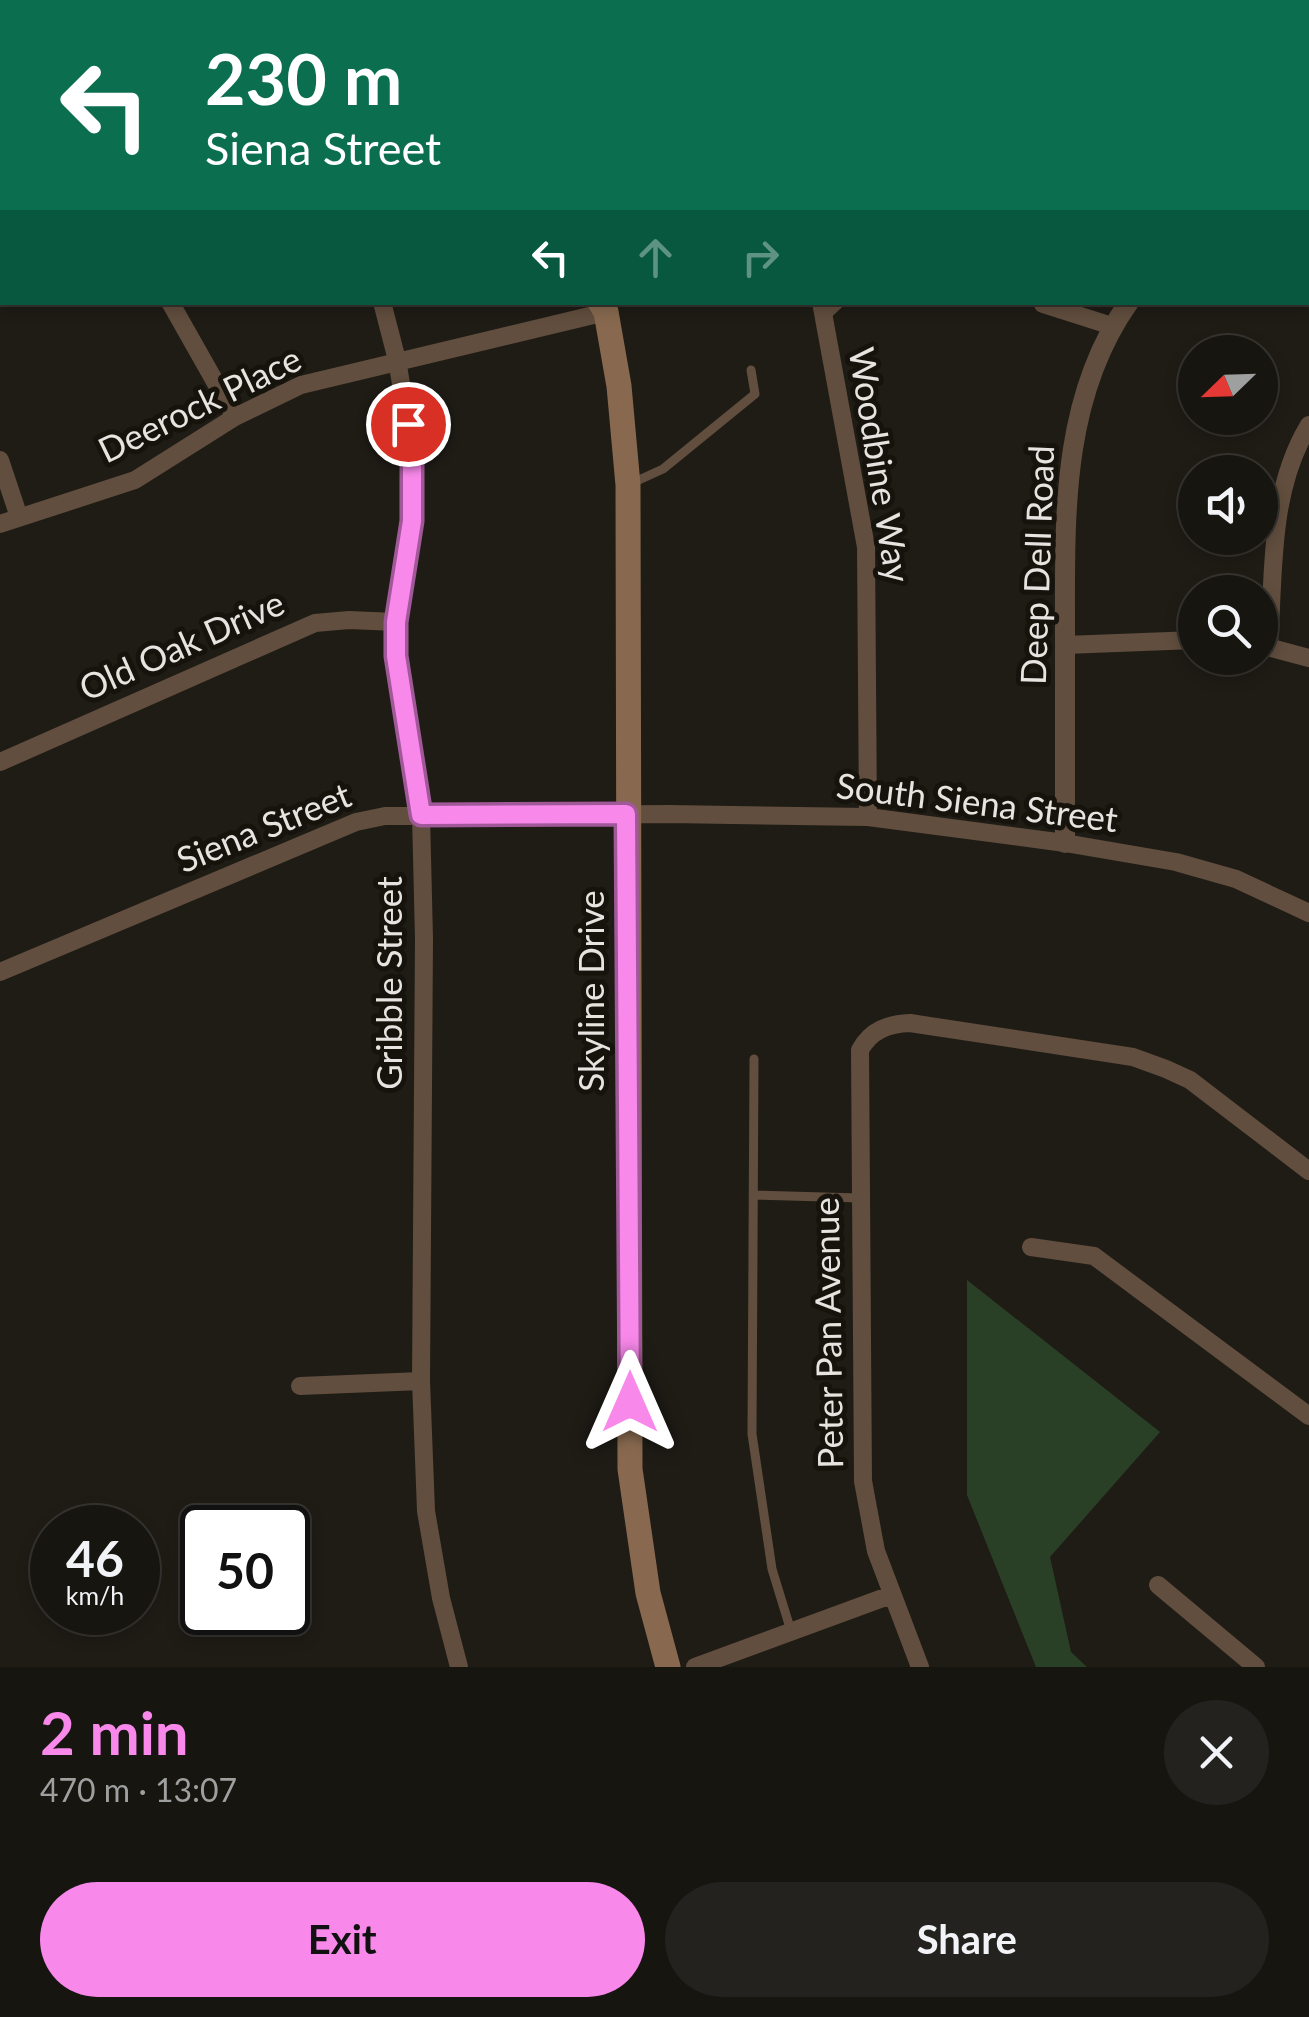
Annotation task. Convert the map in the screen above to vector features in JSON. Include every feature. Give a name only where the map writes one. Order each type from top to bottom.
[{"type":"main road","name":"Skyline Drive","points":[[605,306],[628,485],[630,1469],[648,1593],[668,1667]]},
{"type":"street","points":[[172,305],[235,417]]},
{"type":"street","name":"Gribble Street","points":[[383,305],[412,448],[412,521],[396,622],[396,656],[421,815],[421,1381],[426,1510],[441,1598],[459,1667]]},
{"type":"street","points":[[1047,305],[1112,326]]},
{"type":"street","name":"Deep Dell Road","points":[[1065,843],[1066,515],[1071,452],[1090,375],[1112,326],[1127,305]]},
{"type":"street","name":"Deerock Place","points":[[0,524],[135,480],[235,417],[302,384],[605,306]]},
{"type":"street","name":"Woodbine Way","points":[[822,311],[866,547],[868,818]]},
{"type":"street","points":[[1272,575],[1279,506],[1289,466],[1309,425]]},
{"type":"street","points":[[0,460],[19,517]]},
{"type":"street","name":"Old Oak Drive","points":[[0,762],[315,623],[396,622]]},
{"type":"street","points":[[1065,645],[1178,641]]},
{"type":"street","points":[[1278,649],[1309,658]]},
{"type":"street","name":"South Siena Street","points":[[626,814],[868,818],[1065,843],[1206,869],[1261,889],[1309,914]]},
{"type":"street","name":"Siena Street","points":[[0,972],[356,822],[385,816],[626,814]]},
{"type":"street","name":"Peter Pan Avenue","points":[[920,1667],[870,1531],[863,1481],[860,1050],[866,1038],[890,1024],[910,1023],[1133,1057],[1190,1080],[1309,1171]]},
{"type":"street","points":[[1031,1247],[1094,1256],[1309,1416]]},
{"type":"street","points":[[300,1386],[421,1381]]},
{"type":"street","points":[[1158,1586],[1256,1667]]},
{"type":"street","points":[[695,1667],[891,1594]]},
{"type":"lane","points":[[628,485],[663,469],[755,394],[750,370]]},
{"type":"lane","points":[[754,1059],[752,1434],[772,1569],[790,1631]]},
{"type":"lane","points":[[754,1195],[860,1198]]},
{"type":"green space","points":[[967,1280],[1160,1432],[1050,1557],[1071,1652],[1087,1667],[1036,1667],[967,1495]]},
{"type":"route","points":[[408,424],[412,448],[412,521],[396,622],[396,656],[421,815],[626,814],[630,1402]]}]
